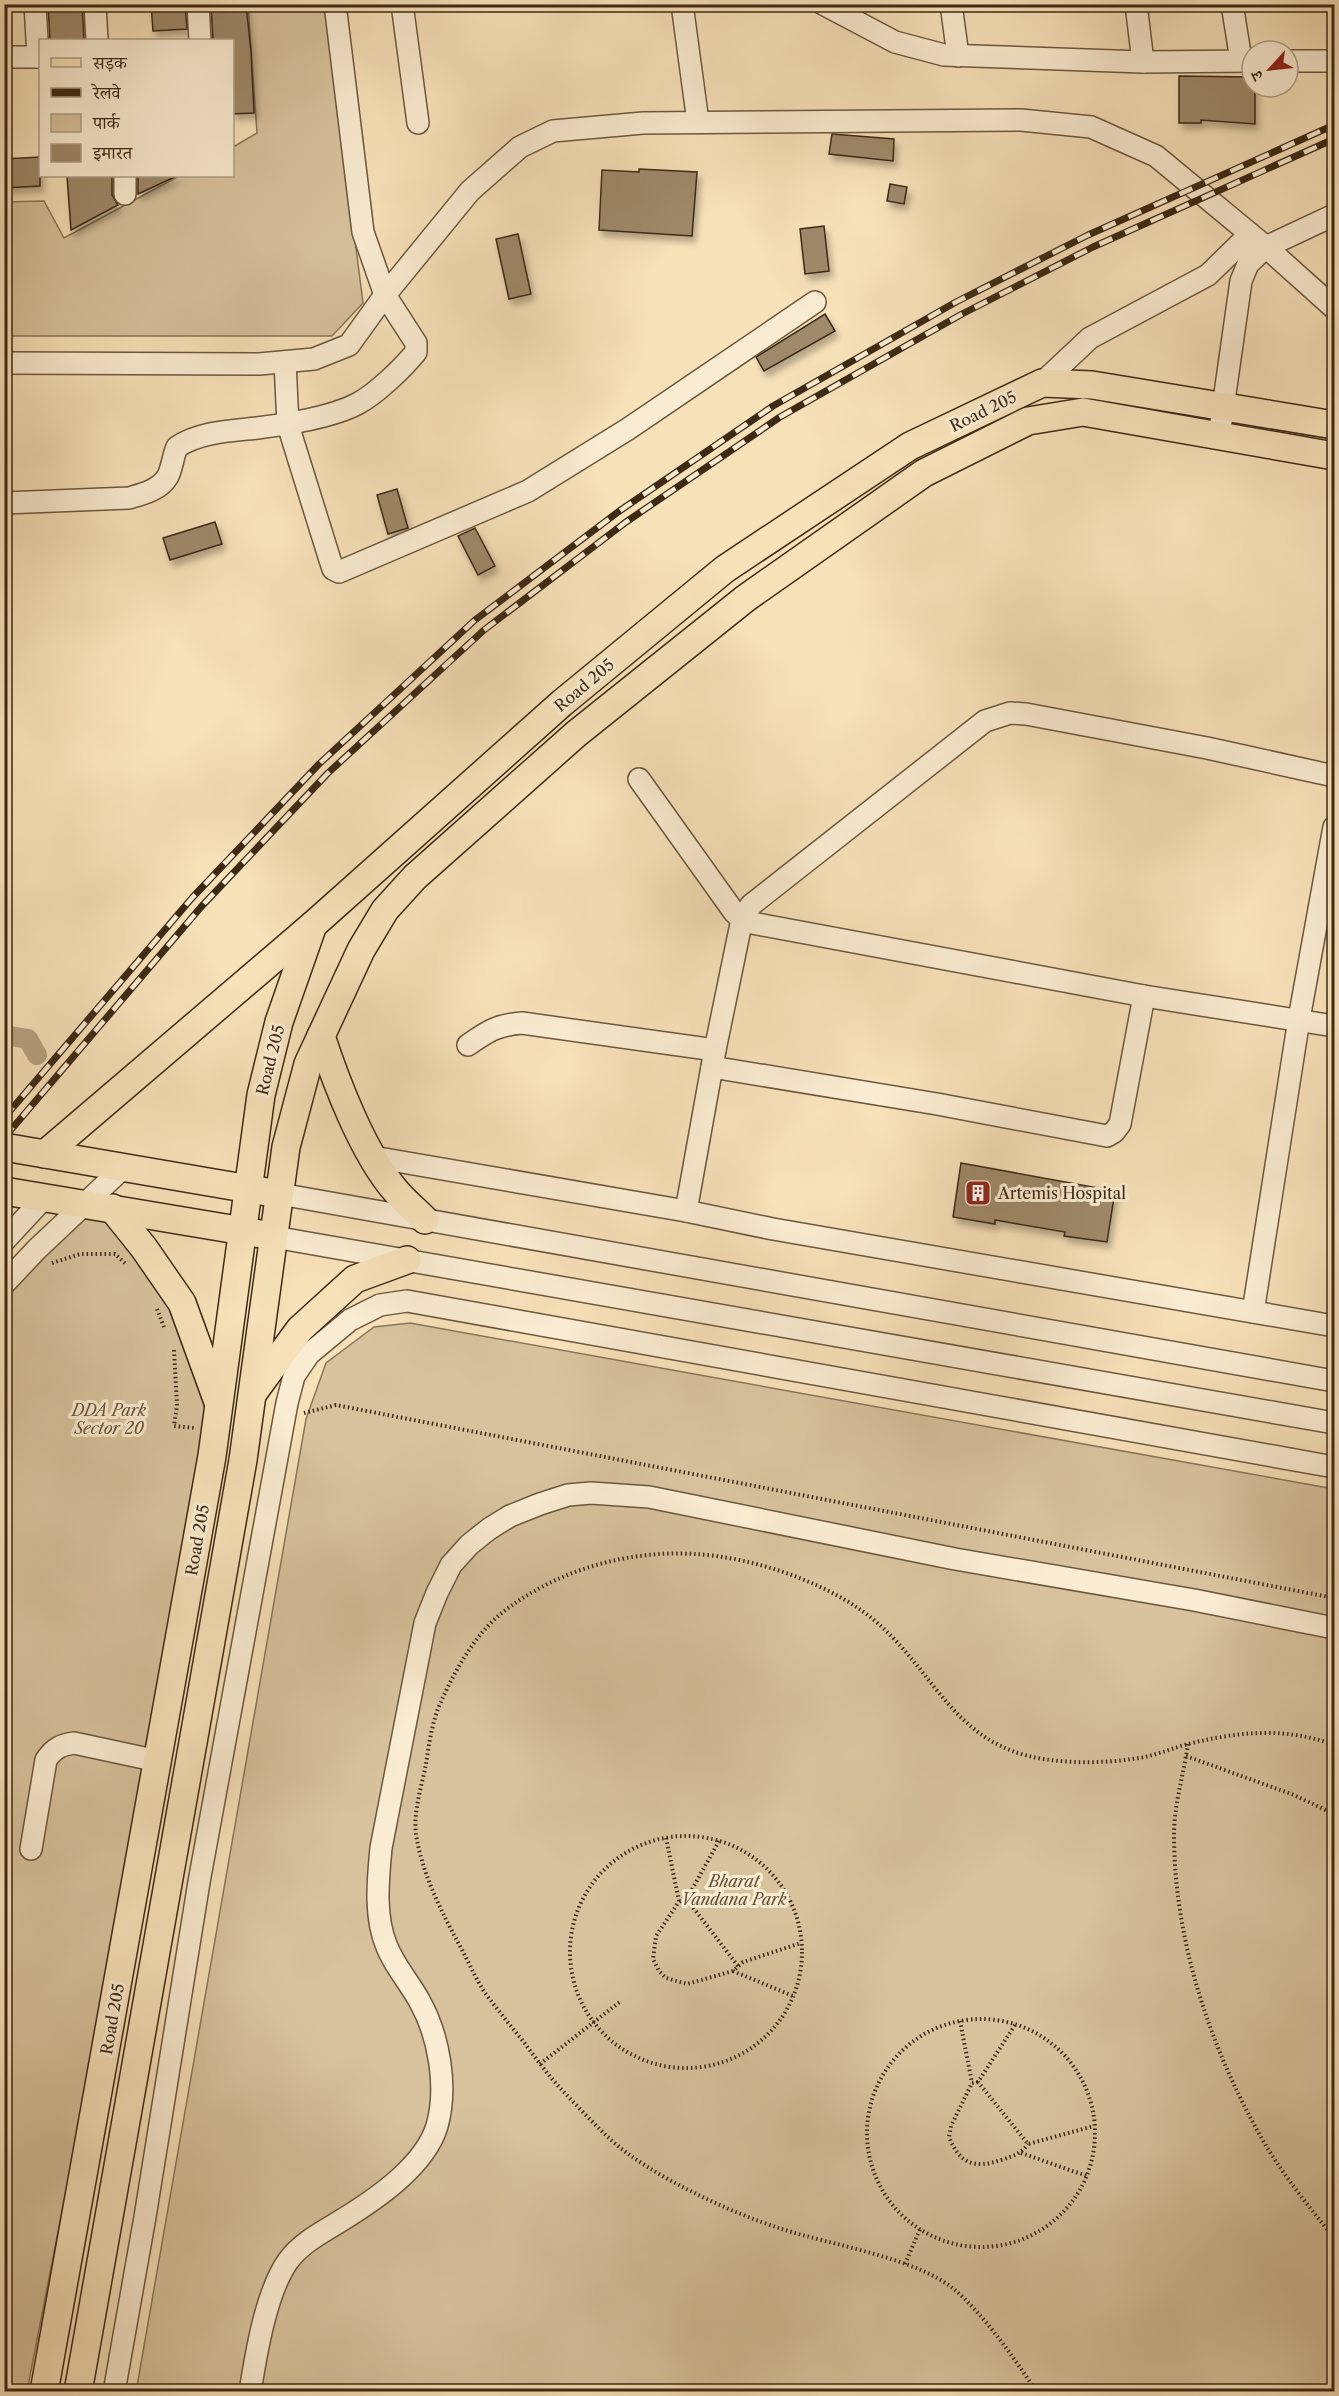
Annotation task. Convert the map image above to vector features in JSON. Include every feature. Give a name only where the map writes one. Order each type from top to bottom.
[{"type":"main road","name":"Road 205","points":[[44,2391],[158,1761],[217,1418],[261,1095],[279,1023],[313,925],[562,703],[724,569],[910,446],[1042,383],[1092,384],[1335,425]]},
{"type":"main road","name":"Road 205","points":[[78,2391],[237,1495],[286,1147],[309,1064],[361,950],[385,910],[415,877],[576,734],[746,598],[924,473],[1028,421],[1083,412],[1335,456]]},
{"type":"main road","points":[[45,1154],[313,925]]},
{"type":"main road","points":[[321,1036],[336,1081],[373,1157],[395,1190],[425,1220]]},
{"type":"main road","points":[[4,1147],[280,1194]]},
{"type":"main road","points":[[4,1191],[274,1237]]},
{"type":"main road","points":[[100,1206],[144,1248],[182,1303],[217,1418]]},
{"type":"main road","points":[[252,1395],[300,1329],[355,1279],[407,1260]]},
{"type":"street","points":[[4,57],[39,57],[35,4]]},
{"type":"street","points":[[95,4],[97,39]]},
{"type":"street","points":[[198,4],[200,39]]},
{"type":"street","points":[[4,503],[129,498],[157,488],[168,476],[177,447],[189,440],[213,434],[288,424],[354,406],[365,399],[416,352],[416,343],[385,295],[363,232],[335,4]]},
{"type":"street","points":[[402,4],[418,123]]},
{"type":"street","points":[[682,4],[698,122]]},
{"type":"street","points":[[823,4],[895,42],[944,55],[1143,62],[1240,61]]},
{"type":"street","points":[[951,4],[958,56]]},
{"type":"street","points":[[1136,4],[1143,62]]},
{"type":"street","points":[[1232,4],[1241,39]]},
{"type":"street","points":[[1300,61],[1335,61]]},
{"type":"street","points":[[4,363],[259,364],[314,359],[349,345],[385,295],[470,191],[520,147],[552,131],[643,123],[1021,120],[1091,126],[1156,156],[1258,240],[1335,308]]},
{"type":"street","points":[[1042,383],[1090,338],[1208,274],[1258,240],[1335,215]]},
{"type":"street","points":[[1219,436],[1240,281],[1258,240]]},
{"type":"street","points":[[285,362],[288,424],[333,569],[339,572],[528,491],[628,429],[815,302]]},
{"type":"street","points":[[686,1211],[713,1058],[742,919],[751,905],[970,731],[985,721],[1010,713],[1026,714],[1196,746],[1335,776]]},
{"type":"street","points":[[639,779],[734,912],[742,919],[752,923],[1143,996],[1335,1026]]},
{"type":"street","points":[[1253,1312],[1299,1019],[1335,827]]},
{"type":"street","points":[[468,1045],[491,1029],[503,1024],[522,1023],[713,1058],[1107,1136],[1114,1132],[1120,1124],[1143,996]]},
{"type":"street","points":[[373,1157],[1335,1326]]},
{"type":"street","points":[[4,1284],[100,1206],[124,1167]]},
{"type":"street","points":[[280,1194],[1335,1381]]},
{"type":"street","points":[[40,1257],[5,1239],[44,1198]]},
{"type":"street","points":[[274,1237],[1335,1423]]},
{"type":"street","points":[[114,2391],[147,2205],[199,1882],[282,1428],[294,1376],[309,1354],[350,1320],[380,1305],[407,1301],[1335,1467]]},
{"type":"street","points":[[250,2391],[273,2291],[288,2262],[306,2242],[360,2209],[401,2178],[424,2152],[437,2127],[441,2107],[441,2079],[430,2022],[420,2000],[386,1946],[380,1921],[377,1885],[381,1848],[425,1623],[452,1565],[469,1545],[489,1528],[510,1516],[568,1495],[591,1493],[649,1497],[955,1559],[1194,1600],[1335,1628]]},
{"type":"street","points":[[31,1849],[46,1760],[53,1750],[62,1745],[74,1743],[158,1761]]},
{"type":"path","points":[[40,1257],[115,1254],[131,1269]]},
{"type":"path","points":[[156,1306],[165,1328]]},
{"type":"path","points":[[174,1349],[177,1406],[174,1426],[217,1418]]},
{"type":"path","points":[[282,1428],[298,1414],[336,1405],[1335,1598]]},
{"type":"path","points":[[1032,2385],[992,2331],[953,2288],[905,2264],[780,2229],[734,2211],[662,2175],[614,2143],[557,2085],[483,1989],[441,1911],[422,1860],[415,1829],[438,1708],[456,1672],[481,1635],[501,1613],[541,1588],[567,1575],[618,1559],[649,1553],[698,1554],[768,1568],[840,1596],[881,1625],[948,1706],[972,1729],[1010,1751],[1043,1759],[1078,1762],[1116,1761],[1148,1756],[1232,1734],[1253,1732],[1293,1733],[1335,1746]]},
{"type":"path","points":[[1188,1744],[1174,1831],[1175,1878],[1197,1988],[1224,2061],[1258,2131],[1301,2197],[1335,2238]]},
{"type":"path","points":[[1186,1756],[1294,1795],[1335,1814]]},
{"type":"path","points":[[684,1836],[720,1841],[748,1854],[766,1868],[780,1885],[792,1905],[799,1926],[801,1971],[785,2013],[771,2032],[754,2047],[734,2058],[712,2065],[689,2068],[666,2066],[645,2060],[624,2050],[594,2022],[580,1998],[573,1976],[570,1953],[572,1930],[589,1888],[603,1870],[620,1856],[640,1845],[666,1838],[684,1836]]},
{"type":"path","points":[[666,1838],[679,1901]]},
{"type":"path","points":[[720,1841],[690,1893],[679,1901],[656,1936],[653,1959],[659,1971],[666,1978],[687,1984],[734,1971],[743,1962],[801,1942]]},
{"type":"path","points":[[685,1897],[738,1966]]},
{"type":"path","points":[[734,1971],[793,1996]]},
{"type":"path","points":[[540,2064],[621,2001]]},
{"type":"path","points":[[979,2019],[1001,2021],[1043,2037],[1075,2068],[1086,2088],[1093,2109],[1095,2126],[1093,2154],[1087,2176],[1077,2196],[1054,2220],[1026,2238],[1005,2245],[983,2247],[961,2245],[940,2239],[920,2229],[902,2215],[888,2198],[877,2178],[870,2157],[867,2135],[869,2113],[875,2091],[885,2072],[898,2054],[916,2039],[935,2028],[960,2021],[979,2019]]},
{"type":"path","points":[[960,2021],[972,2083],[951,2126],[949,2137],[960,2155],[970,2163],[980,2165],[1021,2153],[1087,2176]]},
{"type":"path","points":[[972,2083],[978,2082],[1015,2025]]},
{"type":"path","points":[[978,2082],[1028,2144]]},
{"type":"path","points":[[1021,2153],[1028,2144],[1095,2126]]},
{"type":"path","points":[[905,2264],[920,2229]]},
{"type":"green space","points":[[248,5],[325,5],[363,303],[332,336],[5,336],[4,202],[44,201],[64,238],[177,177],[234,177],[234,146],[257,133]]},
{"type":"green space","name":"DDA Park Sector 20","points":[[87,1204],[144,1248],[219,1406],[27,2391],[5,2392],[5,1293]]},
{"type":"green space","name":"Bharat Vandana Park","points":[[410,1323],[1334,1489],[1334,2391],[136,2392],[306,1419],[326,1363],[374,1327]]},
{"type":"building","points":[[48,4],[82,4],[84,39],[50,39]]},
{"type":"building","points":[[151,4],[185,4],[187,29],[153,31]]},
{"type":"building","points":[[211,4],[246,4],[254,113],[234,114],[234,39],[213,39]]},
{"type":"building","points":[[1179,76],[1240,77],[1240,99],[1255,99],[1255,124],[1201,120],[1201,123],[1179,123]]},
{"type":"building","points":[[832,134],[894,139],[893,161],[829,154]]},
{"type":"building","points":[[39,157],[40,186],[4,188],[4,159]]},
{"type":"building","points":[[639,169],[697,172],[692,236],[599,230],[602,170],[639,172]]},
{"type":"building","points":[[67,177],[112,177],[112,195],[118,205],[71,230]]},
{"type":"building","points":[[138,177],[175,177],[138,194]]},
{"type":"building","points":[[890,184],[907,187],[904,204],[887,201]]},
{"type":"building","points":[[824,226],[829,271],[805,274],[800,229]]},
{"type":"building","points":[[518,234],[531,294],[509,299],[496,239]]},
{"type":"building","points":[[825,314],[835,331],[764,371],[756,357]]},
{"type":"building","points":[[397,489],[408,528],[388,534],[377,495]]},
{"type":"building","points":[[215,522],[222,544],[170,560],[163,538]]},
{"type":"building","points":[[475,528],[495,566],[478,575],[458,536]]},
{"type":"building","points":[[961,1163],[1115,1191],[1107,1242],[1064,1236],[1065,1232],[995,1220],[995,1224],[953,1217]]},
{"type":"waterway","points":[[4,1035],[28,1039],[37,1055]]},
{"type":"railway","points":[[4,1118],[192,898],[319,764],[475,620],[618,512],[773,406],[956,302],[1088,235],[1334,125]]},
{"type":"railway","points":[[4,1138],[201,907],[328,773],[484,630],[626,522],[780,417],[962,314],[1093,247],[1334,139]]},
{"type":"place","name":"Artemis Hospital","points":[[978,1193]]}]
